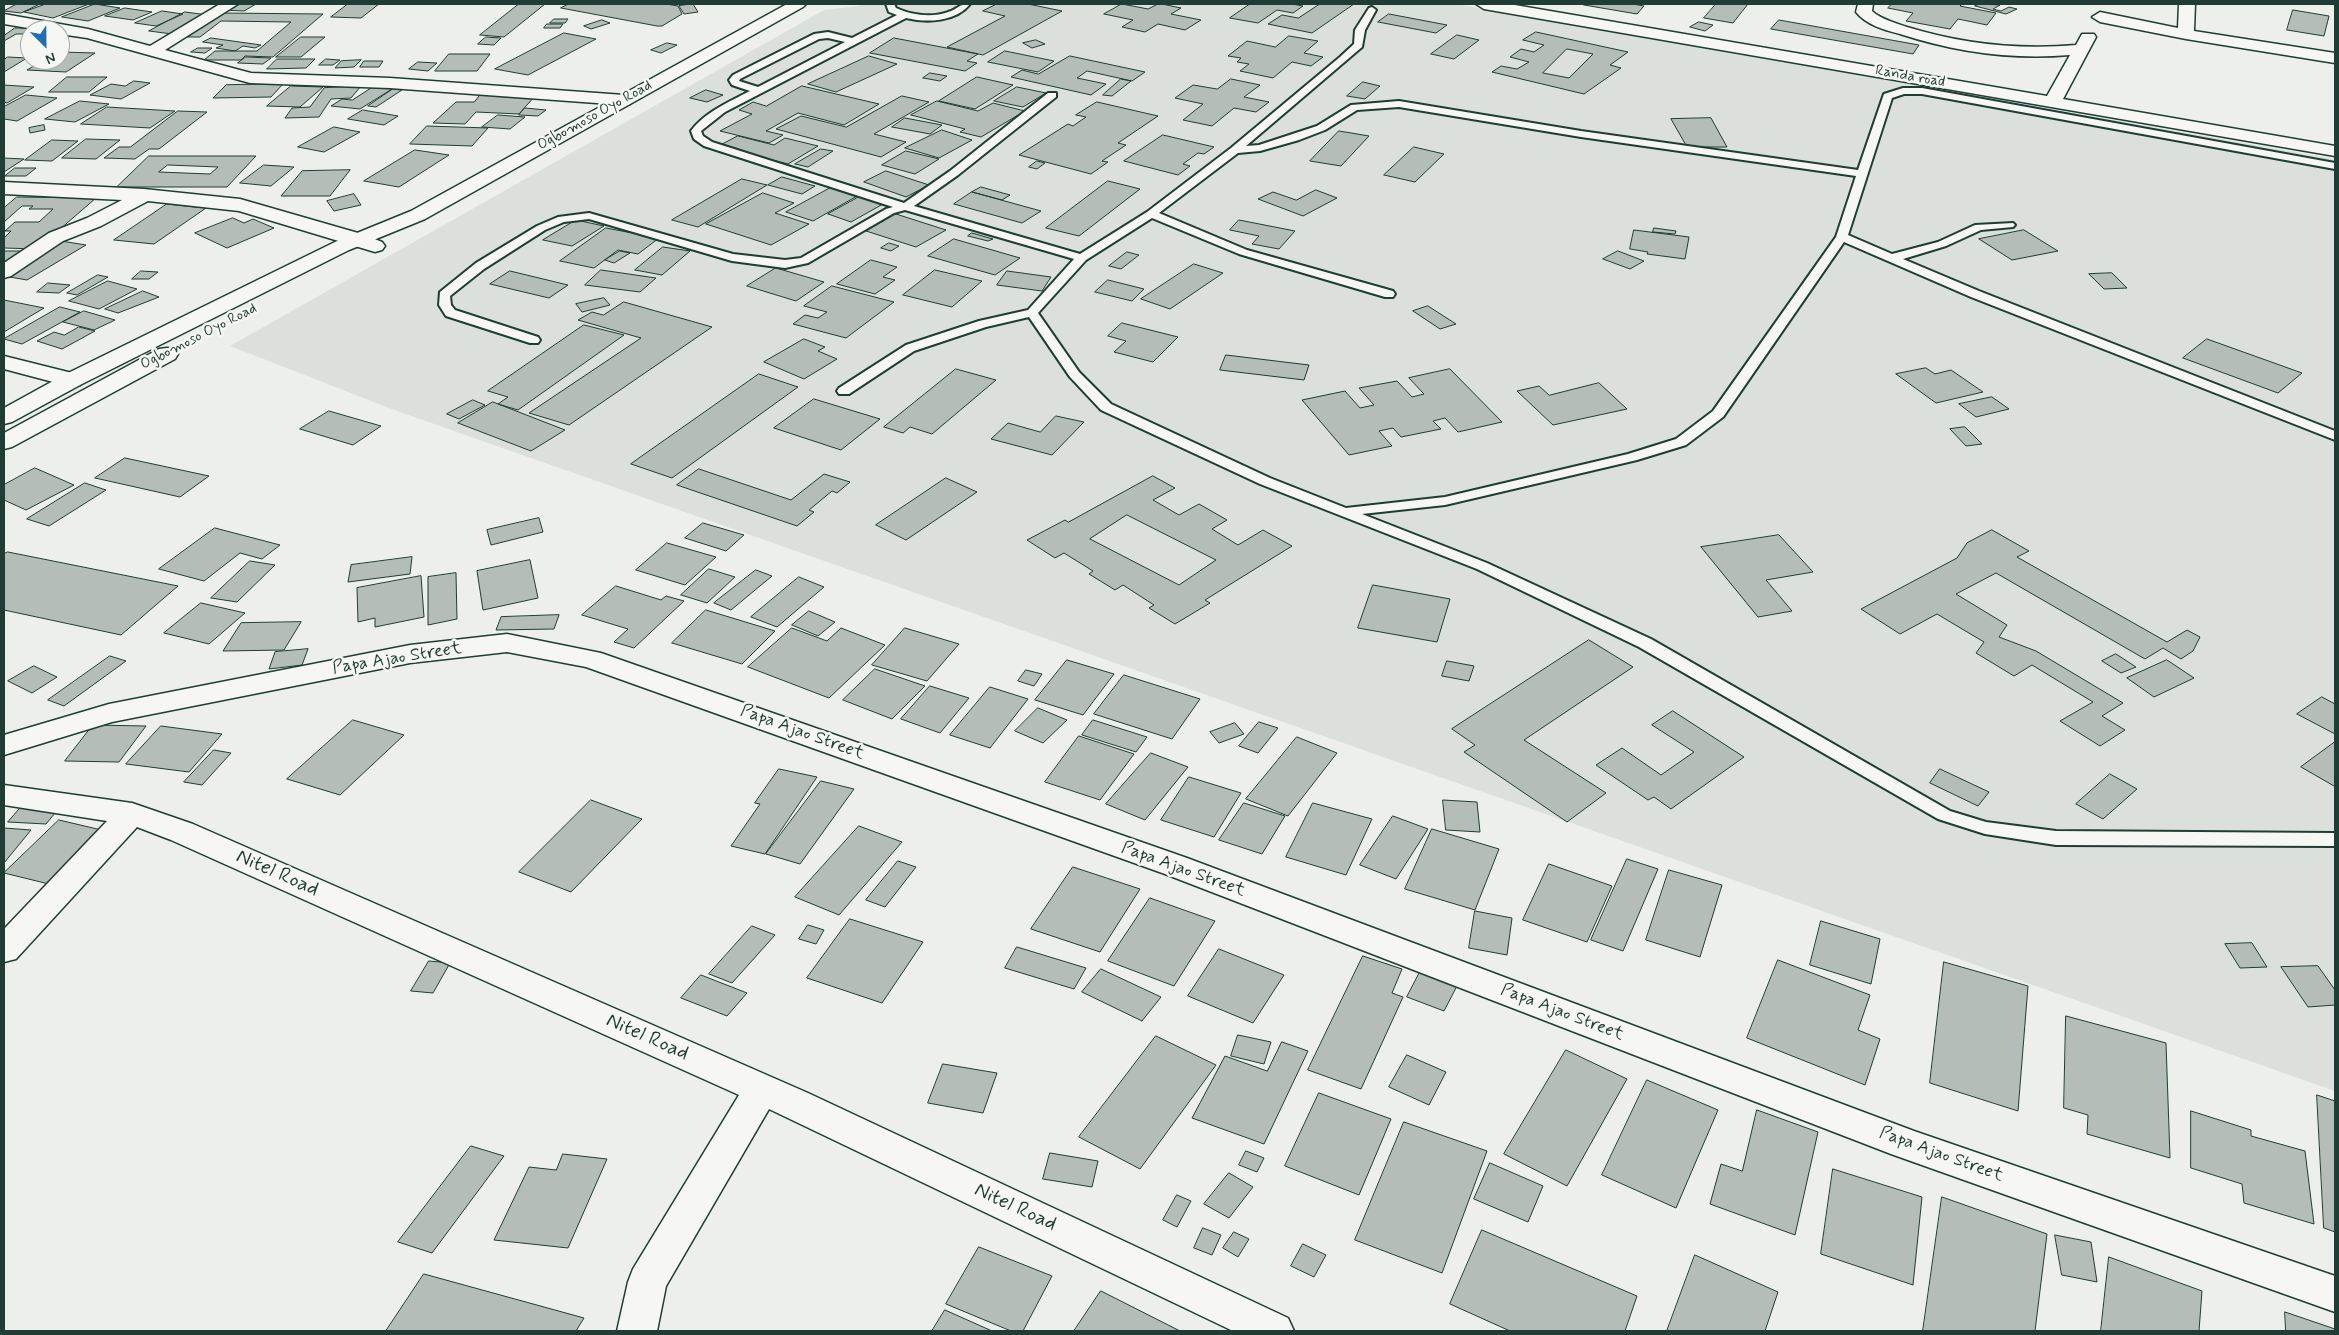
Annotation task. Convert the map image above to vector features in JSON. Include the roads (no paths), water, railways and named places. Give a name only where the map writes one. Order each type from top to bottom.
[{"type":"main road","points":[[151,52],[230,4]]},
{"type":"main road","name":"Ogbomoso Oyo Road","points":[[4,442],[798,4]]},
{"type":"main road","name":"Randa road","points":[[1484,4],[2335,151]]},
{"type":"main road","points":[[1866,4],[1864,12],[1870,18],[1934,41],[2024,52],[2046,53],[2082,48]]},
{"type":"main road","points":[[2186,34],[2187,4]]},
{"type":"main road","points":[[2053,101],[2101,10],[2186,34],[2335,58]]},
{"type":"main road","points":[[4,19],[88,34],[250,78],[390,83],[624,100]]},
{"type":"main road","points":[[4,188],[144,195],[240,204],[366,242]]},
{"type":"main road","points":[[4,272],[56,238],[94,222],[144,195]]},
{"type":"main road","name":"Ogbomoso Oyo Road","points":[[4,417],[72,380],[366,242]]},
{"type":"main road","points":[[4,362],[72,380]]},
{"type":"main road","name":"Papa Ajao Street","points":[[4,745],[109,713],[410,654],[507,643],[591,659],[1176,866],[1904,1143],[2335,1294]]},
{"type":"main road","name":"Nitel Road","points":[[4,795],[132,814],[182,832],[762,1089],[1274,1331]]},
{"type":"main road","points":[[4,950],[132,814]]},
{"type":"main road","points":[[637,1331],[647,1282],[762,1089]]},
{"type":"lane","points":[[890,4],[892,10],[904,15],[922,17],[942,16],[958,11],[966,4]]},
{"type":"lane","points":[[844,391],[910,348],[983,324],[1032,313],[1082,258],[1151,214],[1235,150],[1359,45],[1360,30],[1372,10]]},
{"type":"lane","points":[[904,15],[757,90],[702,124],[696,131],[698,137],[708,144],[905,206],[1082,258]]},
{"type":"lane","points":[[757,90],[735,83],[734,80],[736,77],[818,36],[828,35],[853,41]]},
{"type":"lane","points":[[1346,512],[1445,501],[1632,457],[1681,442],[1718,414],[1842,237],[1888,96],[1922,91],[2335,166]]},
{"type":"lane","points":[[534,340],[450,313],[444,305],[444,295],[480,266],[541,228],[562,219],[590,216],[732,257],[785,264],[804,261],[890,211],[905,206],[954,172],[1052,95]]},
{"type":"lane","points":[[1235,150],[1260,148],[1295,138],[1321,128],[1355,108],[1399,104],[1581,134],[1864,174]]},
{"type":"lane","points":[[1151,214],[1243,252],[1389,294]]},
{"type":"lane","points":[[1892,258],[1942,244],[1979,227],[2009,225]]},
{"type":"lane","points":[[1842,237],[1975,294],[2045,320],[2121,353],[2335,436]]},
{"type":"lane","points":[[1032,313],[1086,391],[1106,407],[1265,481],[1482,566],[1645,643],[1944,815],[1984,828],[2056,838],[2335,840]]}]
